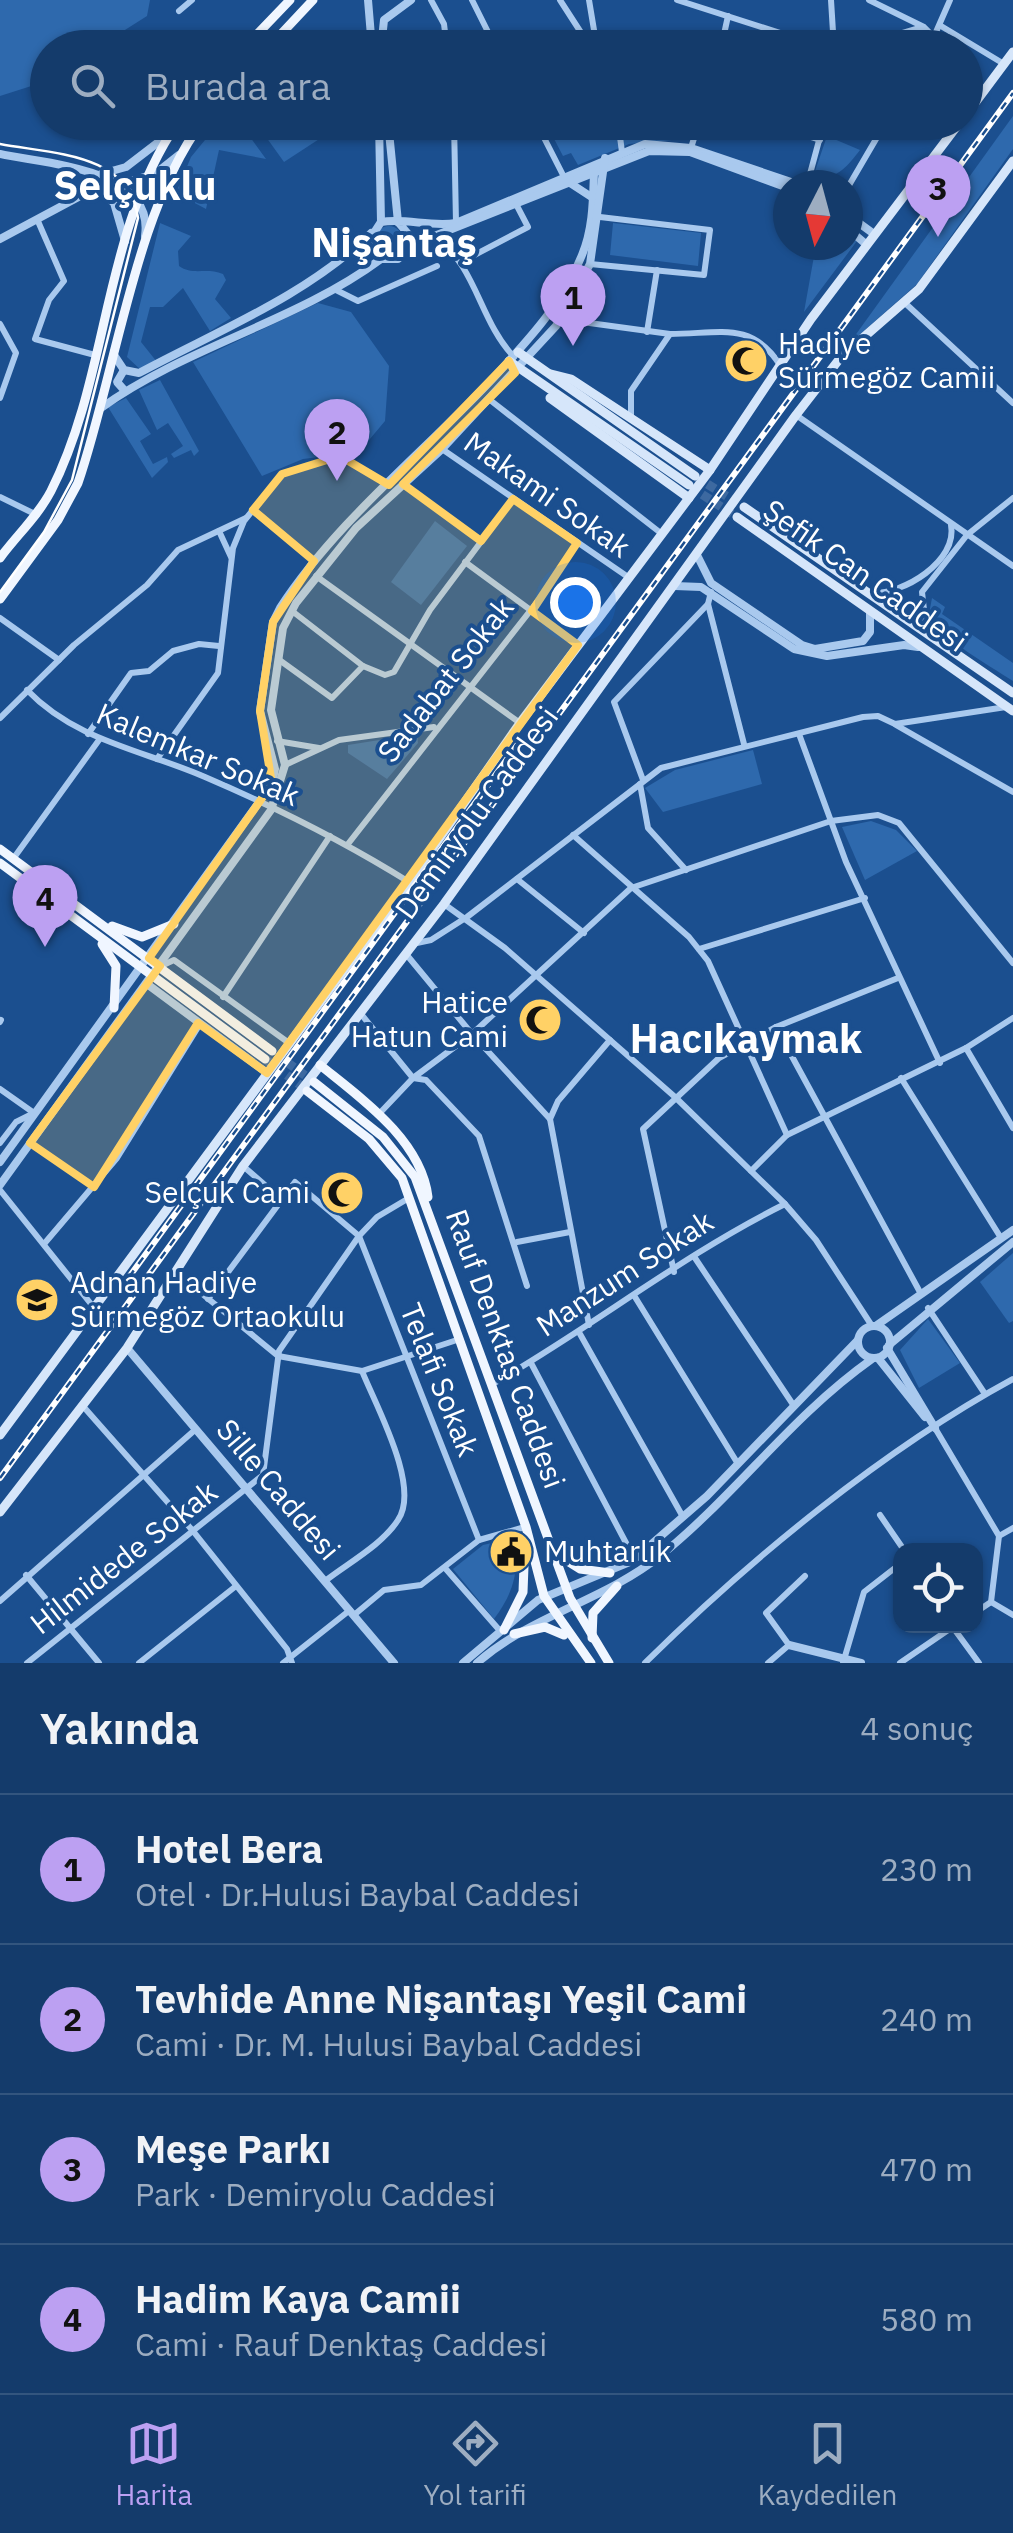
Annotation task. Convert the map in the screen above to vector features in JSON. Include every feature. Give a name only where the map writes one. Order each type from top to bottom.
[{"type":"main road","points":[[261,30],[290,0]]},
{"type":"main road","points":[[285,30],[313,0]]},
{"type":"main road","points":[[983,92],[1013,52]]},
{"type":"main road","points":[[0,558],[36,516],[66,454],[133,212],[167,140]]},
{"type":"main road","points":[[0,599],[58,520],[78,483],[138,268],[190,140]]},
{"type":"main road","name":"Demiryolu Caddesi","points":[[0,1435],[409,882],[520,723],[710,470],[874,234],[946,140]]},
{"type":"main road","name":"Demiryolu Caddesi","points":[[0,1512],[127,1348],[178,1274],[243,1166],[444,904],[796,415],[842,357],[905,303],[1013,161]]},
{"type":"main road","points":[[514,356],[527,360],[692,481],[518,369],[514,356]]},
{"type":"main road","points":[[545,373],[571,379],[710,470]]},
{"type":"main road","points":[[536,381],[550,398],[689,498]]},
{"type":"main road","name":"Şefik Can Caddesi","points":[[744,507],[1013,693]]},
{"type":"main road","name":"Şefik Can Caddesi","points":[[737,517],[1010,709]]},
{"type":"main road","points":[[0,849],[93,917],[145,962],[153,975],[268,1055]]},
{"type":"main road","points":[[0,863],[90,930],[145,962]]},
{"type":"main road","points":[[93,917],[142,937],[174,924]]},
{"type":"main road","points":[[90,930],[116,966],[114,1008]]},
{"type":"main road","points":[[320,1066],[417,1158],[430,1214]]},
{"type":"main road","name":"Rauf Denktaş Caddesi","points":[[591,1663],[571,1640],[544,1596],[526,1527],[410,1198],[388,1158],[311,1086],[393,1148],[414,1176],[565,1587],[609,1663]]},
{"type":"main road","points":[[506,1632],[523,1592],[526,1527]]},
{"type":"main road","points":[[550,1548],[574,1567],[610,1572]]},
{"type":"main road","points":[[593,1640],[594,1613],[616,1586]]},
{"type":"main road","points":[[506,1632],[545,1627],[571,1640]]},
{"type":"street","points":[[179,11],[192,0]]},
{"type":"street","points":[[368,0],[370,30]]},
{"type":"street","points":[[383,30],[384,20],[411,0]]},
{"type":"street","points":[[430,0],[445,30]]},
{"type":"street","points":[[472,0],[487,30]]},
{"type":"street","points":[[560,0],[581,30]]},
{"type":"street","points":[[589,0],[592,30]]},
{"type":"street","points":[[677,0],[773,30]]},
{"type":"street","points":[[714,12],[718,0]]},
{"type":"street","points":[[830,30],[831,0]]},
{"type":"street","points":[[869,0],[927,30]]},
{"type":"street","points":[[939,30],[950,0]]},
{"type":"street","points":[[725,30],[728,16]]},
{"type":"street","points":[[941,26],[948,30]]},
{"type":"street","points":[[914,30],[924,27]]},
{"type":"street","points":[[983,51],[1004,64]]},
{"type":"street","points":[[96,174],[126,168],[159,140]]},
{"type":"street","points":[[380,140],[382,222]]},
{"type":"street","points":[[390,140],[398,222],[409,235],[409,246]]},
{"type":"street","points":[[455,140],[456,224]]},
{"type":"street","points":[[546,140],[567,180],[593,198]]},
{"type":"street","points":[[620,140],[622,152]]},
{"type":"street","points":[[691,148],[693,140]]},
{"type":"street","points":[[809,170],[820,140]]},
{"type":"street","points":[[858,170],[875,140]]},
{"type":"street","points":[[114,355],[124,370],[140,372],[276,302],[343,260],[382,222],[456,224],[594,172],[622,152],[653,144],[691,148],[773,175]]},
{"type":"street","points":[[0,240],[86,193],[147,178],[171,164],[185,148]]},
{"type":"street","points":[[101,408],[177,361],[333,288],[381,258],[398,259],[409,246],[436,238],[605,163],[665,150],[690,152],[773,182]]},
{"type":"street","points":[[0,154],[96,174],[121,184],[137,201],[146,224],[138,268]]},
{"type":"street","points":[[95,1309],[0,1188],[271,810],[285,765],[271,710],[278,658],[292,610],[356,528],[490,400],[560,319],[590,264],[605,163]]},
{"type":"street","points":[[80,171],[88,182],[86,193]]},
{"type":"street","points":[[0,1162],[272,784],[276,770],[260,711],[273,622],[314,562],[514,356],[568,286],[584,253],[594,172]]},
{"type":"street","points":[[98,190],[114,203],[125,242]]},
{"type":"street","points":[[463,261],[528,227],[516,204]]},
{"type":"street","points":[[590,264],[704,275],[710,230],[600,216]]},
{"type":"street","points":[[37,219],[64,282],[49,300],[36,338],[95,355]]},
{"type":"street","points":[[863,226],[874,234]]},
{"type":"street","points":[[371,233],[372,250],[381,258]]},
{"type":"street","points":[[436,238],[463,261],[492,331],[514,356]]},
{"type":"street","points":[[863,242],[867,245]]},
{"type":"street","points":[[333,288],[358,301],[437,266]]},
{"type":"street","points":[[647,332],[657,270]]},
{"type":"street","points":[[905,303],[1013,403]]},
{"type":"street","points":[[560,319],[670,334],[745,334],[764,340],[780,366]]},
{"type":"street","points":[[0,324],[16,353],[0,398]]},
{"type":"street","points":[[631,418],[631,390],[670,334]]},
{"type":"street","points":[[124,370],[117,382],[125,391]]},
{"type":"street","points":[[490,400],[662,534]]},
{"type":"street","points":[[796,415],[1013,566]]},
{"type":"street","name":"Makami Sokak","points":[[442,449],[628,577]]},
{"type":"street","points":[[0,718],[59,660],[147,585],[178,550],[250,512],[282,474],[340,456],[389,485]]},
{"type":"street","points":[[402,484],[481,541]]},
{"type":"street","points":[[0,497],[36,516]]},
{"type":"street","points":[[292,610],[363,666],[385,676],[394,672],[430,610],[513,498]]},
{"type":"street","points":[[948,650],[927,624],[922,592],[967,535],[1013,498]]},
{"type":"street","points":[[157,759],[218,673],[232,560],[250,512]]},
{"type":"street","points":[[250,512],[314,562]]},
{"type":"street","points":[[951,524],[960,536],[958,546]]},
{"type":"street","points":[[867,593],[884,594],[918,579],[948,547],[953,536],[951,524]]},
{"type":"street","points":[[219,531],[232,560]]},
{"type":"street","name":"Sadabat Sokak","points":[[348,844],[435,727],[530,610],[577,543]]},
{"type":"street","points":[[698,555],[710,583],[802,645],[815,648],[862,641],[870,632],[868,608]]},
{"type":"street","points":[[466,562],[578,645]]},
{"type":"street","points":[[316,576],[520,723]]},
{"type":"street","points":[[674,586],[689,583],[710,592],[794,649],[812,656],[904,645],[928,651]]},
{"type":"street","points":[[710,592],[708,604],[744,744]]},
{"type":"street","points":[[686,870],[648,828],[642,782],[614,702],[708,604]]},
{"type":"street","points":[[0,618],[59,660]]},
{"type":"street","points":[[88,734],[130,673],[149,670],[173,651],[200,644],[220,646]]},
{"type":"street","points":[[278,658],[332,698],[363,666]]},
{"type":"street","name":"Kalemkar Sokak","points":[[28,690],[99,740],[157,759],[348,844],[409,882]]},
{"type":"street","points":[[895,724],[1010,709]]},
{"type":"street","points":[[590,1325],[550,1119],[472,1034],[408,948],[432,940],[467,917],[642,782],[678,761],[878,716],[1013,792]]},
{"type":"street","points":[[285,765],[339,740],[435,727]]},
{"type":"street","points":[[799,734],[831,821],[898,978],[940,1063]]},
{"type":"street","points":[[13,859],[99,740]]},
{"type":"street","points":[[276,741],[320,748]]},
{"type":"street","points":[[377,1116],[411,1075],[472,1034],[631,888],[831,821],[878,815],[899,823],[1013,962]]},
{"type":"street","points":[[573,835],[699,949],[787,1135]]},
{"type":"street","points":[[224,997],[330,836]]},
{"type":"street","points":[[517,878],[584,933]]},
{"type":"street","points":[[699,949],[865,898]]},
{"type":"street","points":[[444,904],[467,917],[538,977],[751,1171],[816,1240],[874,1326],[890,1334],[888,1346],[998,1536],[991,1602]]},
{"type":"street","points":[[153,975],[174,960],[289,1043]]},
{"type":"street","points":[[153,975],[200,1024],[267,1074]]},
{"type":"street","points":[[674,1272],[643,1129],[720,1058],[776,1028],[898,978]]},
{"type":"street","points":[[361,1014],[411,1075],[426,1080],[479,1136],[527,1286]]},
{"type":"street","points":[[751,1171],[787,1135],[901,1078],[940,1063],[1013,1018]]},
{"type":"street","points":[[44,1244],[117,1158],[200,1024]]},
{"type":"street","points":[[776,1028],[922,1295]]},
{"type":"street","points":[[550,1119],[558,1101],[610,1040]]},
{"type":"street","points":[[966,1048],[1013,1128]]},
{"type":"street","points":[[901,1078],[1001,1238]]},
{"type":"street","points":[[0,1089],[34,1112]]},
{"type":"street","points":[[0,1143],[16,1122],[34,1112]]},
{"type":"street","points":[[30,1143],[94,1187]]},
{"type":"street","points":[[243,1166],[282,1200]]},
{"type":"street","points":[[208,1299],[295,1182],[359,1236]]},
{"type":"street","points":[[250,1488],[263,1475],[278,1356],[359,1236],[377,1217],[410,1198]]},
{"type":"street","name":"Manzum Sokak","points":[[492,1385],[580,1334],[728,1232],[785,1204]]},
{"type":"street","points":[[477,1663],[544,1596],[610,1572],[634,1558],[738,1466],[874,1326],[1013,1230]]},
{"type":"street","points":[[516,1242],[570,1232]]},
{"type":"street","name":"Telafi Sokak","points":[[359,1236],[479,1540]]},
{"type":"street","points":[[463,1663],[506,1632],[616,1586],[660,1556],[712,1508],[813,1402],[875,1358],[928,1308],[1013,1242]]},
{"type":"street","points":[[695,1258],[794,1406]]},
{"type":"street","points":[[178,1274],[278,1356],[362,1371],[461,1338]]},
{"type":"street","points":[[635,1297],[738,1466]]},
{"type":"street","points":[[928,1308],[984,1394]]},
{"type":"street","points":[[580,1334],[683,1517]]},
{"type":"street","points":[[858,1340],[860,1355],[875,1358],[935,1428]]},
{"type":"street","name":"Sille Caddesi","points":[[127,1348],[250,1488],[394,1663]]},
{"type":"street","points":[[530,1363],[634,1558]]},
{"type":"street","points":[[325,1581],[389,1530],[406,1504],[402,1472],[362,1371]]},
{"type":"street","points":[[644,1663],[786,1535],[984,1394],[1013,1379]]},
{"type":"street","points":[[82,1406],[193,1531],[288,1661],[384,1590],[421,1585],[479,1540],[526,1527]]},
{"type":"street","points":[[0,1601],[197,1428]]},
{"type":"street","name":"Hilmidede Sokak","points":[[27,1663],[250,1488]]},
{"type":"street","points":[[880,1515],[899,1543]]},
{"type":"street","points":[[998,1536],[1013,1528]]},
{"type":"street","points":[[444,1568],[506,1632]]},
{"type":"street","points":[[844,1661],[864,1592],[893,1569]]},
{"type":"street","points":[[26,1576],[99,1663]]},
{"type":"street","points":[[805,1576],[766,1613],[790,1645],[860,1663]]},
{"type":"street","points":[[139,1663],[236,1586]]},
{"type":"street","points":[[983,1607],[991,1602]]},
{"type":"street","points":[[991,1602],[1013,1614]]},
{"type":"street","points":[[900,1663],[943,1633]]},
{"type":"street","points":[[958,1633],[979,1663]]},
{"type":"street","points":[[768,1663],[790,1645]]},
{"type":"highlighted area","points":[[509,361],[515,373],[403,484],[481,541],[513,499],[577,543],[532,611],[578,645],[267,1073],[198,1023],[94,1187],[30,1143],[160,966],[149,958],[272,784],[260,711],[273,622],[314,561],[253,510],[282,474],[340,456],[389,485]]},
{"type":"shaded area","points":[[0,0],[150,0],[147,16],[125,30],[30,30],[30,86],[0,96]]},
{"type":"shaded area","points":[[1013,116],[1013,149],[917,284],[849,344]]},
{"type":"shaded area","points":[[205,140],[252,140],[266,159],[219,150],[206,209],[176,193],[191,157]]},
{"type":"shaded area","points":[[268,140],[318,140],[284,162]]},
{"type":"shaded area","points":[[555,140],[672,140],[629,144],[578,165],[571,153],[563,156]]},
{"type":"shaded area","points":[[826,140],[836,140],[860,150],[841,170],[815,170]]},
{"type":"shaded area","points":[[160,223],[191,236],[178,251],[179,266],[223,274],[226,280],[215,299],[231,318],[210,331],[183,288],[163,307],[150,307],[141,342],[157,362],[142,371],[127,357]]},
{"type":"shaded area","points":[[613,223],[701,233],[698,266],[610,255]]},
{"type":"shaded area","points":[[389,226],[398,230],[402,239],[398,248],[389,252],[380,248],[376,239],[380,230]]},
{"type":"shaded area","points":[[813,260],[843,260],[804,312]]},
{"type":"shaded area","points":[[318,303],[351,312],[389,366],[385,421],[359,452],[303,459],[262,476],[193,362]]},
{"type":"shaded area","points":[[160,380],[199,451],[194,456],[191,450],[174,458],[171,454],[183,446],[168,423],[157,430],[139,390]]},
{"type":"shaded area","points":[[126,398],[151,434],[140,441],[153,464],[167,457],[168,462],[152,478],[108,407]]},
{"type":"shaded area","points":[[435,521],[467,546],[421,605],[391,582]]},
{"type":"shaded area","points":[[932,598],[945,607],[942,614],[1013,663],[1013,681],[967,652],[937,625],[929,614]]},
{"type":"shaded area","points":[[417,734],[418,743],[387,779],[348,753],[348,745]]},
{"type":"shaded area","points":[[753,750],[762,784],[663,812],[645,788],[675,770]]},
{"type":"shaded area","points":[[871,821],[896,830],[917,851],[865,880],[842,827]]},
{"type":"shaded area","points":[[1013,1253],[1013,1321],[1009,1323],[980,1282]]},
{"type":"shaded area","points":[[928,1319],[960,1363],[919,1388],[900,1350]]},
{"type":"shaded area","points":[[515,1538],[514,1581],[494,1619],[453,1569],[483,1545]]},
{"type":"tunnel","points":[[696,477],[744,507]]},
{"type":"tunnel","points":[[691,487],[732,514]]},
{"type":"tunnel","points":[[276,1054],[314,1082]]},
{"type":"tunnel","points":[[265,1059],[307,1090]]},
{"type":"tram line","points":[[0,144],[64,154],[104,168],[132,196],[138,218],[72,480],[44,532],[0,592]]},
{"type":"railway","points":[[983,134],[1013,93]]},
{"type":"railway","points":[[0,1478],[979,140]]},
{"type":"railway","points":[[129,1277],[518,744]]},
{"type":"place","name":"Meşe Parkı","points":[[938,237]]},
{"type":"place","name":"Hotel Bera","points":[[573,346]]},
{"type":"place","name":"Hadiye Sürmegöz Camii","points":[[746,361]]},
{"type":"place","name":"Tevhide Anne Nişantaşı Yeşil Cami","points":[[337,481]]},
{"type":"place","name":"Hadim Kaya Camii","points":[[45,947]]},
{"type":"place","name":"Hatice Hatun Cami","points":[[540,1020]]},
{"type":"place","name":"Selçuk Cami","points":[[342,1193]]},
{"type":"place","name":"Adnan Hadiye Sürmegöz Ortaokulu","points":[[37,1300]]},
{"type":"place","name":"Muhtarlık","points":[[511,1552]]},
{"type":"district","name":"Selçuklu","points":[[135,186]]},
{"type":"district","name":"Nişantaş","points":[[394,243]]},
{"type":"district","name":"Hacıkaymak","points":[[746,1039]]}]
